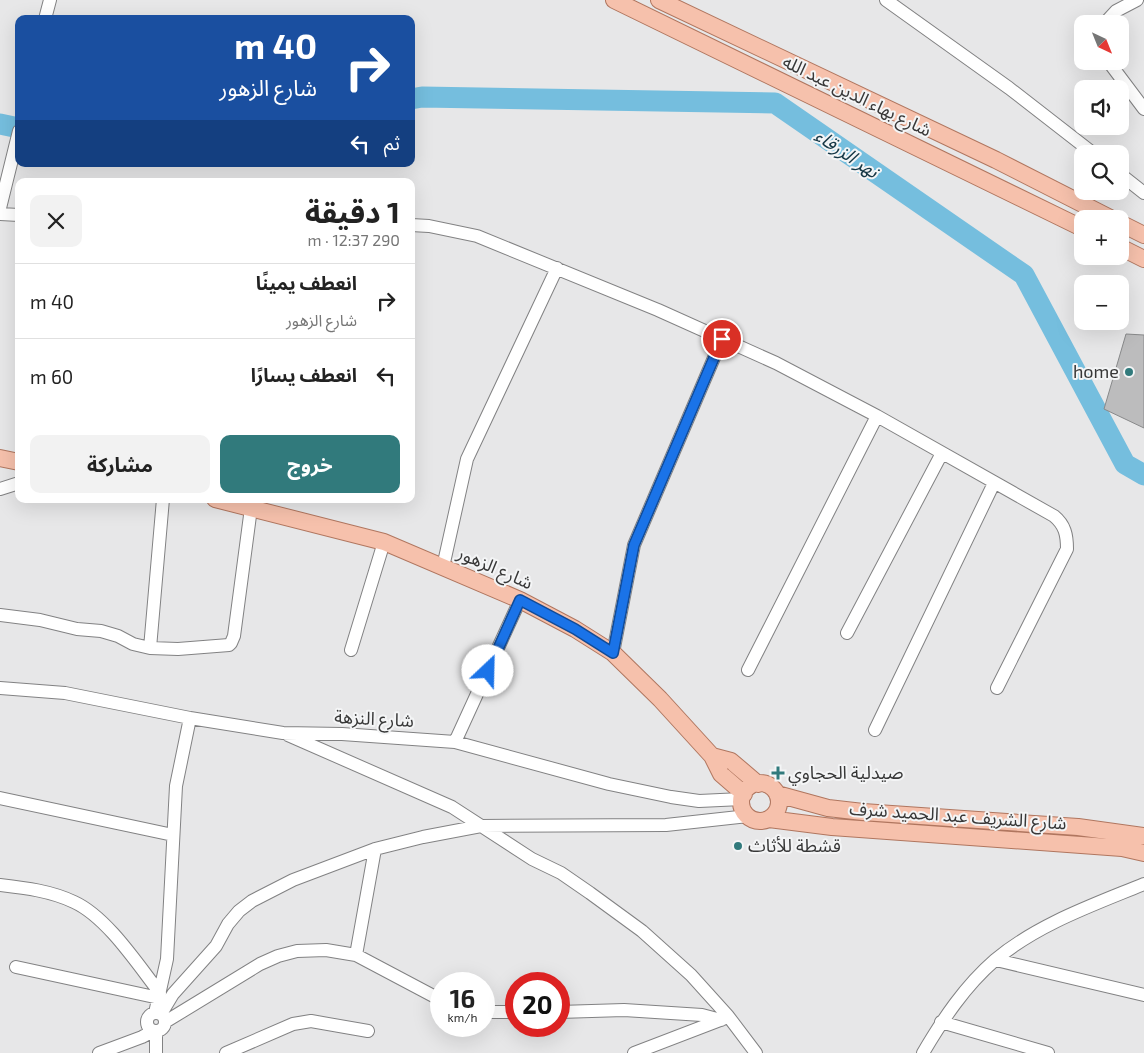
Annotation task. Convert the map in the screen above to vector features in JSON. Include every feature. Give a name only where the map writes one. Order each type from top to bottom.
[{"type":"main road","name":"شارع بهاء الدين عبد الله","points":[[614,0],[1074,224]]},
{"type":"main road","name":"شارع بهاء الدين عبد الله","points":[[658,0],[996,160],[1094,210]]},
{"type":"main road","points":[[1129,228],[1144,235]]},
{"type":"main road","points":[[1129,252],[1144,259]]},
{"type":"main road","points":[[0,458],[15,461]]},
{"type":"main road","name":"شارع الزهور","points":[[230,503],[384,542],[520,600],[575,629],[613,653],[660,699],[712,756],[721,774],[743,796]]},
{"type":"main road","name":"شارع الزهور","points":[[712,756],[731,761],[758,784]]},
{"type":"main road","points":[[758,784],[769,786],[777,794],[779,805],[774,815],[769,819],[758,821],[748,816],[742,805],[743,796],[747,789],[758,784]]},
{"type":"main road","name":"شارع الشريف عبد الحميد شرف","points":[[777,794],[828,808],[1078,827],[1144,836]]},
{"type":"main road","name":"شارع الشريف عبد الحميد شرف","points":[[769,819],[832,827],[1122,848],[1144,853]]},
{"type":"main road","points":[[1122,848],[1131,844],[1144,844]]},
{"type":"street","points":[[47,15],[50,0]]},
{"type":"street","points":[[886,0],[1009,88],[1082,145]]},
{"type":"street","points":[[1112,15],[1137,0]]},
{"type":"street","points":[[1115,70],[1144,109]]},
{"type":"street","points":[[1,204],[15,146]]},
{"type":"street","points":[[1129,181],[1144,193]]},
{"type":"street","points":[[0,214],[15,215]]},
{"type":"street","points":[[415,225],[429,226],[477,236],[557,268],[776,363],[877,416],[1054,516],[1062,523],[1067,539],[1067,549],[997,688]]},
{"type":"street","points":[[443,567],[467,459],[557,268]]},
{"type":"street","points":[[613,653],[634,545],[722,339]]},
{"type":"street","points":[[748,670],[877,416]]},
{"type":"street","points":[[847,633],[942,453]]},
{"type":"street","points":[[875,730],[994,483]]},
{"type":"street","points":[[0,489],[15,484]]},
{"type":"street","points":[[150,648],[163,503]]},
{"type":"street","points":[[0,614],[40,620],[76,629],[101,631],[118,636],[133,644],[150,648],[178,649],[223,646],[231,643],[234,636],[251,508]]},
{"type":"street","points":[[351,650],[384,542]]},
{"type":"street","points":[[455,742],[520,600]]},
{"type":"street","name":"شارع النزهة","points":[[0,688],[65,693],[190,718],[283,733],[342,734],[455,742],[609,784],[672,797],[699,801],[743,796]]},
{"type":"street","points":[[160,1016],[160,996],[167,959],[176,786],[190,718]]},
{"type":"street","points":[[283,733],[452,807],[532,858],[561,873],[642,931],[691,975],[724,1018],[756,1053]]},
{"type":"street","points":[[0,798],[173,835]]},
{"type":"street","points":[[160,1016],[172,994],[216,946],[228,924],[239,911],[252,901],[293,880],[375,849],[423,837],[481,826],[666,825],[748,816]]},
{"type":"street","points":[[356,955],[375,849]]},
{"type":"street","points":[[923,1053],[941,1022],[968,988],[996,960],[1029,937],[1065,917],[1144,884]]},
{"type":"street","points":[[0,885],[44,891],[76,902],[102,921],[160,996]]},
{"type":"street","points":[[154,1031],[148,1027],[147,1021],[149,1016],[160,1016],[260,964],[278,956],[296,952],[326,950],[356,955],[430,994]]},
{"type":"street","points":[[996,960],[1144,995]]},
{"type":"street","points":[[16,967],[160,996]]},
{"type":"street","points":[[570,1012],[624,1010],[724,1018]]},
{"type":"street","points":[[634,1053],[724,1018]]},
{"type":"street","points":[[226,1053],[294,1024],[312,1020],[368,1031]]},
{"type":"street","points":[[941,1022],[1048,1053]]},
{"type":"street","points":[[99,1053],[154,1031]]},
{"type":"street","points":[[154,1031],[156,1053]]},
{"type":"building","name":"home","points":[[1126,334],[1144,335],[1144,428],[1104,409]]},
{"type":"waterway","name":"نهر الزرقاء","points":[[415,98],[775,103],[1024,275],[1125,464],[1144,475]]},
{"type":"waterway","name":"نهر الزرقاء","points":[[0,124],[15,127]]},
{"type":"place","name":"home","points":[[1129,372]]},
{"type":"place","name":"صيدلية الحجاوي","points":[[778,773]]},
{"type":"place","name":"قشطة للأثاث","points":[[738,846]]},
{"type":"route","points":[[488,671],[520,600],[575,629],[613,653],[634,545],[722,339]]}]
